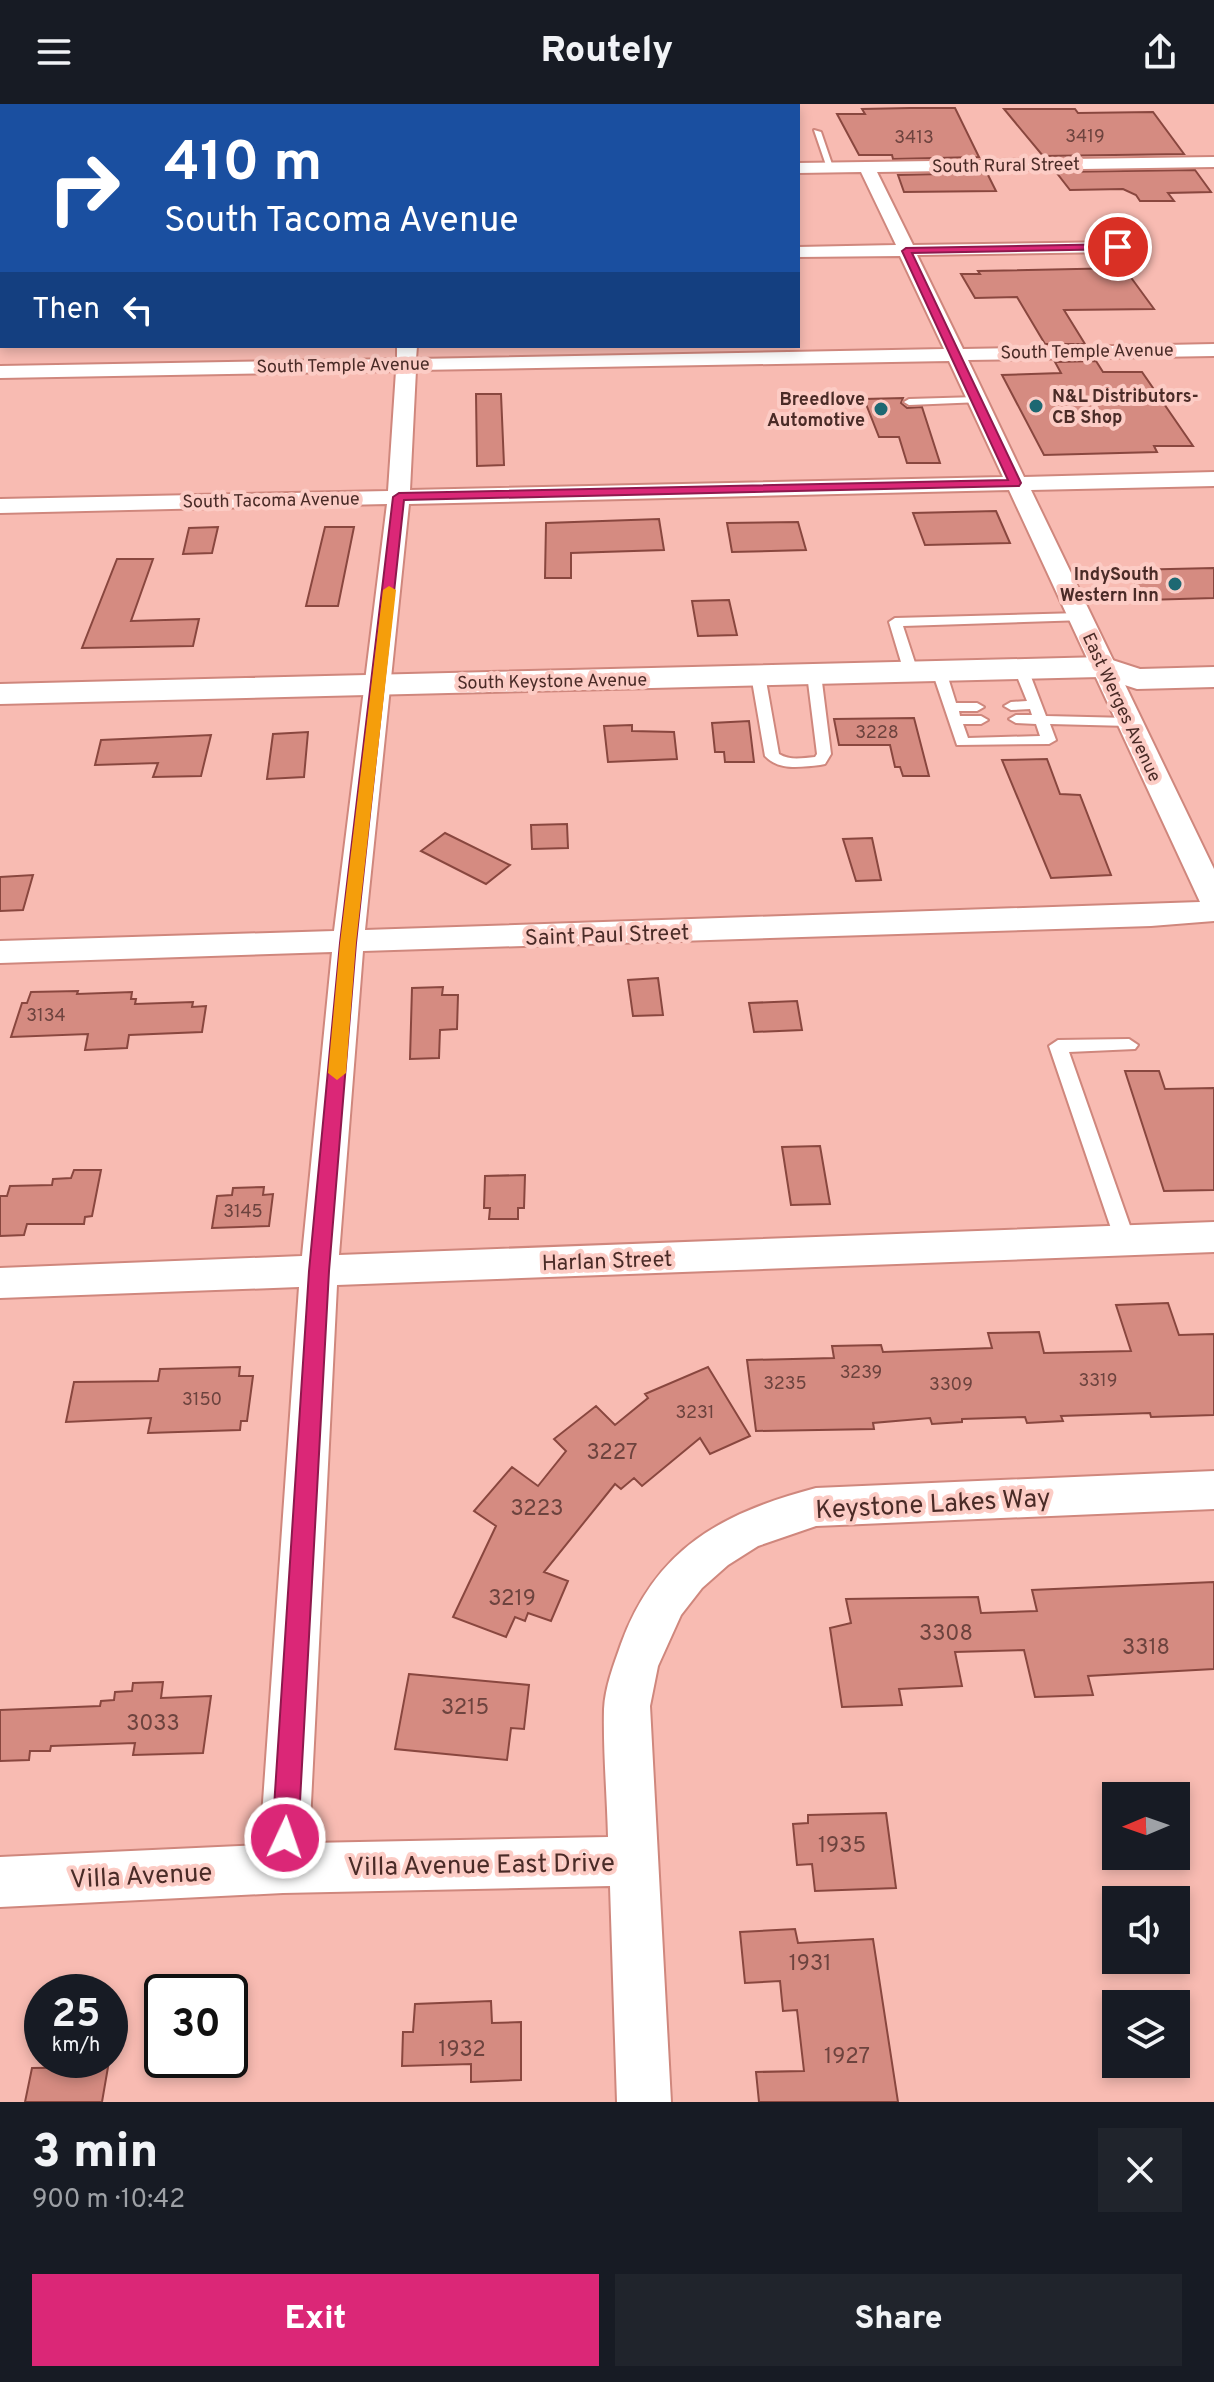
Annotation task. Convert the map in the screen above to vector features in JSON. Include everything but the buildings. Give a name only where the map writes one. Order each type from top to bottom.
[{"type":"main road","name":"South Keystone Avenue","points":[[1103,667],[1122,655],[1214,653]]},
{"type":"main road","name":"South Keystone Avenue","points":[[0,694],[1103,667],[1137,679],[1214,677]]},
{"type":"street","name":"South Rural Street","points":[[800,168],[1214,162]]},
{"type":"street","name":"East Werges Avenue","points":[[867,167],[1214,900]]},
{"type":"street","points":[[800,252],[1118,247]]},
{"type":"street","name":"South Temple Avenue","points":[[0,372],[406,355],[1214,350]]},
{"type":"street","points":[[283,1868],[319,1271],[348,943],[399,497],[406,355]]},
{"type":"street","name":"South Tacoma Avenue","points":[[0,506],[1214,479]]},
{"type":"street","name":"Saint Paul Street","points":[[0,952],[1151,916],[1214,911]]},
{"type":"street","name":"Harlan Street","points":[[0,1283],[1214,1237]]},
{"type":"street","name":"Keystone Lakes Way","points":[[644,2102],[627,1706],[647,1633],[664,1601],[710,1550],[770,1518],[816,1507],[1214,1490]]},
{"type":"street","name":"Villa Avenue East Drive","points":[[283,1868],[632,1861]]},
{"type":"street","name":"Villa Avenue","points":[[0,1882],[283,1868]]},
{"type":"lane","points":[[817,132],[831,168]]},
{"type":"lane","points":[[909,402],[977,400]]},
{"type":"lane","points":[[1021,669],[1049,740],[962,742],[953,714],[895,622],[1080,617]]},
{"type":"lane","points":[[758,675],[772,756],[779,762],[787,763],[820,761],[824,754],[814,674]]},
{"type":"lane","points":[[1013,712],[1129,722]]},
{"type":"lane","points":[[953,714],[979,713]]},
{"type":"lane","points":[[1125,1240],[1058,1046],[1129,1045]]},
{"type":"slow traffic","points":[[337,1073],[348,943],[389,590]]},
{"type":"place","name":"N&L Distributors- CB Shop","points":[[1036,406]]},
{"type":"place","name":"Breedlove Automotive","points":[[881,409]]},
{"type":"place","name":"IndySouth Western Inn","points":[[1175,584]]},
{"type":"route","points":[[285,1838],[319,1271],[348,943],[399,497],[1015,483],[906,251],[1118,247]]}]
